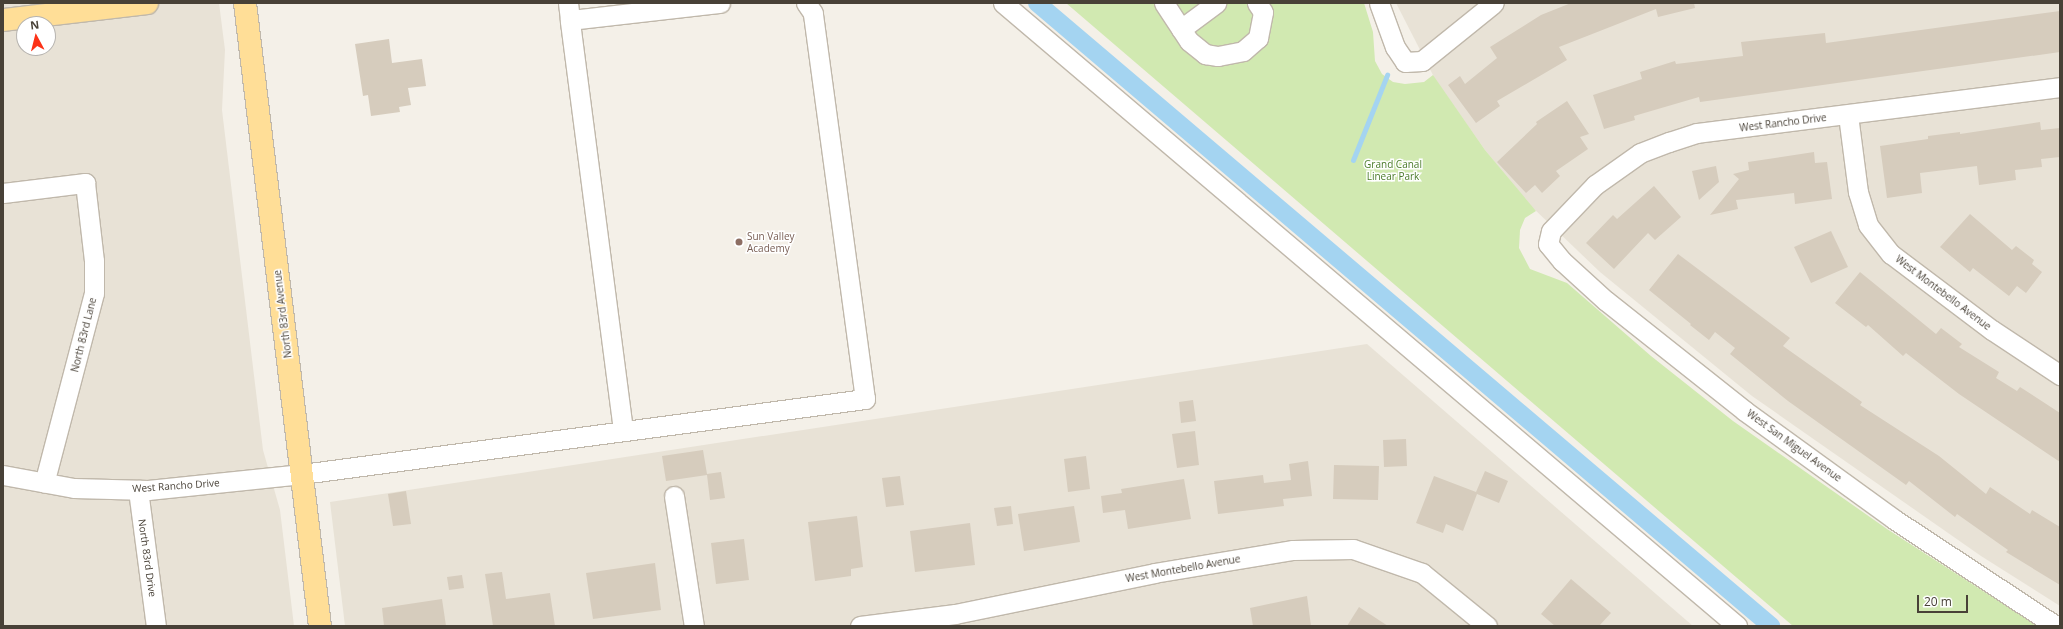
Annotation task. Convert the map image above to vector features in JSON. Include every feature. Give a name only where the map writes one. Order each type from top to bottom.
[{"type":"main road","points":[[3,20],[147,3]]},
{"type":"main road","name":"North 83rd Avenue","points":[[245,3],[320,626]]},
{"type":"street","points":[[623,430],[569,12],[720,3]]},
{"type":"street","name":"West Rancho Drive","points":[[3,475],[74,488],[138,490],[302,474],[623,430],[865,399],[813,13],[806,3]]},
{"type":"street","points":[[1003,3],[1737,626]]},
{"type":"street","points":[[1164,3],[1189,41],[1205,54],[1218,56],[1243,51],[1258,38],[1263,24],[1262,12],[1258,3]]},
{"type":"street","points":[[1181,29],[1216,3]]},
{"type":"street","points":[[1379,3],[1395,47],[1405,62],[1422,61],[1494,3]]},
{"type":"street","name":"West Rancho Drive","points":[[1548,244],[1551,231],[1595,185],[1640,153],[1697,133],[2060,87]]},
{"type":"street","name":"West Montebello Avenue","points":[[1848,115],[1858,192],[1868,225],[1890,254],[1992,330],[2060,375]]},
{"type":"street","name":"North 83rd Lane","points":[[3,193],[85,183],[94,261],[94,293],[44,482]]},
{"type":"street","name":"West San Miguel Avenue","points":[[1548,244],[1562,261],[1606,301],[1745,411],[1894,519],[2056,626]]},
{"type":"street","name":"North 83rd Drive","points":[[138,490],[156,626]]},
{"type":"street","points":[[674,496],[694,626]]},
{"type":"street","name":"West Montebello Avenue","points":[[860,626],[955,614],[1146,575],[1293,550],[1353,549],[1422,573],[1487,626]]},
{"type":"shaded area","points":[[3,3],[219,3],[225,50],[222,110],[263,450],[280,510],[294,626],[3,626]]},
{"type":"shaded area","points":[[1396,3],[2060,3],[2060,606],[1981,556],[1752,396],[1600,272],[1532,207],[1485,150],[1435,79]]},
{"type":"shaded area","points":[[1367,344],[1693,626],[345,626],[330,502]]},
{"type":"green space","name":"Grand Canal Linear Park","points":[[1066,3],[1364,3],[1373,32],[1375,61],[1382,74],[1393,82],[1405,84],[1424,82],[1433,75],[1485,150],[1536,211],[1525,218],[1520,230],[1519,248],[1530,269],[1567,283],[1651,356],[1733,421],[1887,529],[2037,626],[1793,626]]},
{"type":"building","points":[[1571,3],[1694,3],[1695,8],[1658,17],[1656,9],[1559,47],[1567,60],[1497,101],[1500,106],[1476,123],[1448,85],[1460,76],[1465,84],[1497,58],[1490,47],[1541,15]]},
{"type":"building","points":[[2060,11],[2060,52],[1700,102],[1699,97],[1634,116],[1635,120],[1604,129],[1593,95],[1642,79],[1640,72],[1675,61],[1676,64],[1743,56],[1741,42],[1825,33],[1826,43]]},
{"type":"building","points":[[389,39],[392,63],[422,59],[426,86],[408,88],[411,105],[399,107],[400,112],[371,116],[368,95],[363,96],[355,44]]},
{"type":"building","points":[[1567,101],[1589,134],[1580,137],[1588,149],[1556,171],[1560,176],[1542,193],[1535,185],[1526,193],[1497,162],[1537,124],[1536,122]]},
{"type":"building","points":[[2040,122],[2041,130],[2060,128],[2060,157],[2041,159],[2042,167],[2015,170],[2016,180],[1979,185],[1977,166],[1920,173],[1922,193],[1887,198],[1880,146],[1928,139],[1928,136],[1960,132],[1960,134]]},
{"type":"building","points":[[1814,152],[1815,163],[1827,162],[1832,199],[1795,204],[1794,193],[1736,200],[1738,209],[1710,215],[1739,179],[1733,174],[1749,170],[1748,162]]},
{"type":"building","points":[[1716,166],[1719,182],[1699,200],[1692,171]]},
{"type":"building","points":[[1654,186],[1681,217],[1655,240],[1648,233],[1614,269],[1586,243],[1613,215],[1617,219]]},
{"type":"building","points":[[1970,214],[2012,250],[2016,246],[2034,260],[2032,264],[2042,272],[2026,293],[2017,286],[2009,296],[1973,268],[1970,272],[1940,247]]},
{"type":"building","points":[[1831,231],[1848,267],[1811,283],[1794,247]]},
{"type":"building","points":[[1678,254],[1790,338],[1783,346],[1862,402],[1860,405],[1939,456],[1986,494],[1990,487],[2030,514],[2032,510],[2060,527],[2060,585],[2006,552],[2008,550],[1957,514],[1955,517],[1909,481],[1906,485],[1788,401],[1730,354],[1735,348],[1715,332],[1709,340],[1649,290]]},
{"type":"building","points":[[1860,272],[1936,334],[1941,328],[1962,344],[1959,347],[1999,372],[1996,378],[2017,391],[2020,387],[2060,413],[2060,462],[1959,394],[1906,353],[1903,356],[1868,325],[1866,327],[1835,303]]},
{"type":"building","points":[[1193,400],[1196,421],[1181,423],[1179,402]]},
{"type":"building","points":[[1195,431],[1199,465],[1177,468],[1172,434]]},
{"type":"building","points":[[1406,439],[1407,466],[1384,467],[1383,440]]},
{"type":"building","points":[[703,450],[707,474],[721,472],[725,498],[710,500],[707,475],[666,481],[662,456]]},
{"type":"building","points":[[1086,456],[1090,489],[1068,492],[1064,459]]},
{"type":"building","points":[[1308,461],[1312,496],[1283,499],[1284,506],[1218,514],[1214,481],[1263,475],[1264,483],[1291,480],[1289,464]]},
{"type":"building","points":[[1334,465],[1379,466],[1378,500],[1333,499]]},
{"type":"building","points":[[1485,471],[1508,481],[1499,503],[1477,494],[1463,531],[1446,524],[1443,533],[1416,523],[1434,476],[1476,492]]},
{"type":"building","points":[[900,476],[904,505],[886,507],[882,478]]},
{"type":"building","points":[[1184,479],[1191,519],[1128,529],[1125,510],[1103,513],[1101,496],[1122,493],[1121,489]]},
{"type":"building","points":[[406,491],[411,524],[393,526],[388,494]]},
{"type":"building","points":[[1011,506],[1013,524],[997,526],[994,508]]},
{"type":"building","points":[[1074,506],[1080,542],[1024,551],[1018,514]]},
{"type":"building","points":[[857,516],[863,567],[851,569],[851,576],[815,581],[808,522]]},
{"type":"building","points":[[970,523],[975,565],[915,572],[910,531]]},
{"type":"building","points":[[744,539],[749,580],[716,584],[711,543]]},
{"type":"building","points":[[655,563],[661,610],[593,619],[586,573]]},
{"type":"building","points":[[502,572],[506,599],[550,593],[555,626],[493,626],[485,574]]},
{"type":"building","points":[[462,575],[464,588],[449,590],[447,577]]},
{"type":"building","points":[[1571,579],[1611,613],[1599,626],[1555,626],[1541,614]]},
{"type":"building","points":[[1307,596],[1311,626],[1253,626],[1250,608]]},
{"type":"building","points":[[442,599],[446,626],[384,626],[382,608]]},
{"type":"building","points":[[1359,607],[1388,626],[1347,626]]},
{"type":"waterway","points":[[1037,3],[1771,626]]},
{"type":"waterway","points":[[1353,160],[1387,75]]},
{"type":"place","name":"Sun Valley Academy","points":[[739,242]]}]
